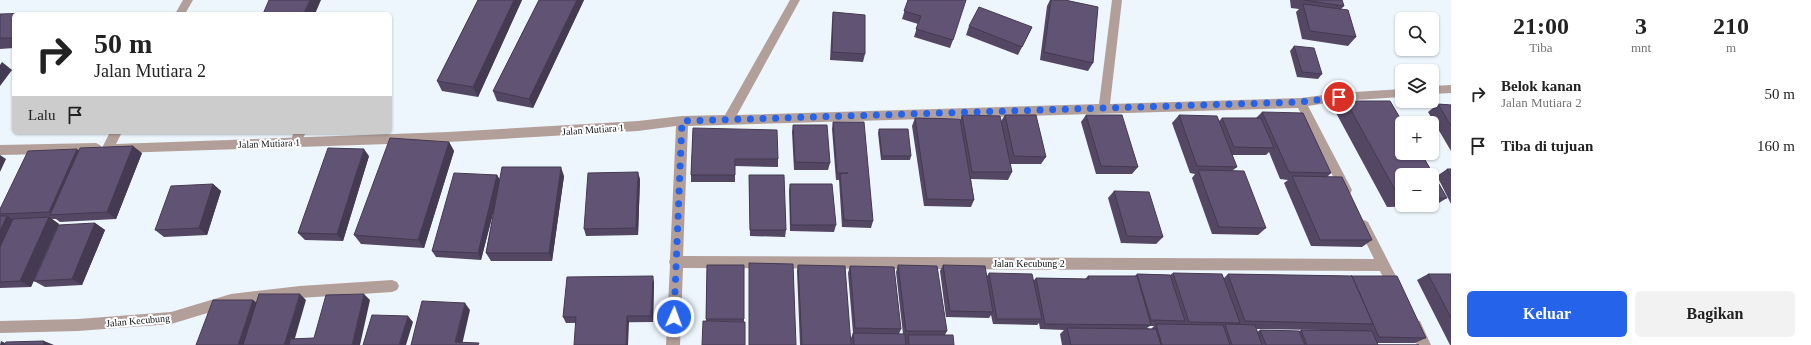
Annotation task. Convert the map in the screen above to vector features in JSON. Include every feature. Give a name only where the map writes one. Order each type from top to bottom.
[{"type":"street","points":[[181,12],[188,0]]},
{"type":"street","points":[[728,120],[795,0]]},
{"type":"street","points":[[1104,109],[1117,0]]},
{"type":"street","points":[[1439,90],[1451,89]]},
{"type":"street","name":"Jalan Mutiara 1","points":[[0,150],[108,148],[298,137],[544,132],[638,126],[682,121],[1301,102],[1339,97],[1395,93]]},
{"type":"street","points":[[1301,102],[1351,201]]},
{"type":"street","points":[[673,345],[675,262],[682,121]]},
{"type":"street","points":[[108,148],[115,134]]},
{"type":"street","points":[[1358,215],[1400,298]]},
{"type":"street","name":"Jalan Kecubung 2","points":[[675,262],[1383,264]]},
{"type":"street","name":"Jalan Kecubung","points":[[0,327],[78,325],[171,318],[230,300],[300,292],[392,286]]},
{"type":"street","points":[[1410,318],[1424,345]]},
{"type":"building","points":[[269,0],[310,0],[304,12],[264,12]]},
{"type":"building","points":[[478,0],[514,0],[473,87],[437,81]]},
{"type":"building","points":[[539,0],[577,0],[529,99],[493,91]]},
{"type":"building","points":[[908,0],[966,0],[953,40],[916,29],[921,16],[904,11]]},
{"type":"building","points":[[1051,0],[1065,0],[1098,7],[1093,63],[1044,52]]},
{"type":"building","points":[[1304,0],[1342,0],[1344,6]]},
{"type":"building","points":[[1303,4],[1348,10],[1356,37],[1310,31]]},
{"type":"building","points":[[979,7],[1032,27],[1022,47],[969,26]]},
{"type":"building","points":[[833,12],[865,15],[865,54],[832,52]]},
{"type":"building","points":[[0,14],[12,14],[12,38],[0,38]]},
{"type":"building","points":[[1294,46],[1314,48],[1322,74],[1302,72]]},
{"type":"building","points":[[1346,101],[1390,101],[1399,116],[1395,116],[1395,160],[1425,160],[1430,168],[1395,168],[1395,190]]},
{"type":"building","points":[[1439,104],[1451,105],[1451,126],[1439,106]]},
{"type":"building","points":[[1262,112],[1303,113],[1331,173],[1289,172]]},
{"type":"building","points":[[962,115],[1000,116],[1012,172],[972,172]]},
{"type":"building","points":[[1005,115],[1036,115],[1046,157],[1014,156]]},
{"type":"building","points":[[1086,115],[1122,115],[1138,167],[1101,166]]},
{"type":"building","points":[[1179,115],[1217,116],[1237,167],[1197,166]]},
{"type":"building","points":[[915,118],[960,119],[974,200],[927,199]]},
{"type":"building","points":[[1222,118],[1261,118],[1274,148],[1234,147]]},
{"type":"building","points":[[833,122],[864,122],[873,221],[844,220],[840,174],[848,173],[837,173]]},
{"type":"building","points":[[793,125],[827,125],[830,163],[795,162]]},
{"type":"building","points":[[693,128],[777,130],[778,159],[735,159],[735,175],[691,175]]},
{"type":"building","points":[[879,129],[908,129],[911,156],[882,156]]},
{"type":"building","points":[[390,138],[449,142],[418,240],[354,235]]},
{"type":"building","points":[[133,146],[107,212],[50,215],[80,148]]},
{"type":"building","points":[[328,148],[364,149],[337,234],[298,233]]},
{"type":"building","points":[[77,149],[49,212],[0,214],[0,209],[28,151]]},
{"type":"building","points":[[502,167],[561,167],[549,253],[486,253]]},
{"type":"building","points":[[1447,169],[1451,169],[1451,176]]},
{"type":"building","points":[[1198,170],[1244,171],[1266,228],[1219,227]]},
{"type":"building","points":[[638,172],[636,228],[584,229],[588,173]]},
{"type":"building","points":[[454,173],[497,175],[478,253],[432,251]]},
{"type":"building","points":[[749,175],[784,175],[786,230],[750,230]]},
{"type":"building","points":[[1292,176],[1342,177],[1372,240],[1320,240]]},
{"type":"building","points":[[213,184],[199,228],[155,230],[171,186]]},
{"type":"building","points":[[790,184],[832,184],[836,225],[791,225]]},
{"type":"building","points":[[1439,184],[1447,198],[1439,198]]},
{"type":"building","points":[[1114,191],[1149,192],[1163,237],[1127,236]]},
{"type":"building","points":[[0,216],[7,216],[0,231]]},
{"type":"building","points":[[49,217],[20,281],[0,282],[0,247],[13,219]]},
{"type":"building","points":[[95,223],[72,279],[34,281],[59,225]]},
{"type":"building","points":[[749,263],[793,264],[796,345],[749,345]]},
{"type":"building","points":[[707,265],[744,265],[744,319],[706,319]]},
{"type":"building","points":[[798,265],[845,266],[851,345],[802,345]]},
{"type":"building","points":[[898,265],[937,266],[947,331],[906,331]]},
{"type":"building","points":[[943,265],[985,266],[993,312],[950,311]]},
{"type":"building","points":[[850,266],[894,267],[901,329],[855,328]]},
{"type":"building","points":[[989,273],[1032,274],[1042,319],[997,319]]},
{"type":"building","points":[[1173,273],[1222,274],[1240,323],[1189,322]]},
{"type":"building","points":[[1137,274],[1170,275],[1185,321],[1151,320]]},
{"type":"building","points":[[1228,274],[1352,276],[1373,324],[1245,321]]},
{"type":"building","points":[[1428,274],[1451,274],[1451,318]]},
{"type":"building","points":[[653,276],[651,316],[627,316],[626,345],[574,345],[576,317],[563,317],[567,277]]},
{"type":"building","points":[[1088,276],[1137,276],[1151,325],[1045,324],[1036,278],[1089,279]]},
{"type":"building","points":[[1352,276],[1397,276],[1426,338],[1379,337]]},
{"type":"building","points":[[259,294],[300,294],[284,345],[243,345]]},
{"type":"building","points":[[364,294],[352,345],[289,345],[290,339],[314,338],[326,295]]},
{"type":"building","points":[[213,300],[253,300],[238,345],[196,345]]},
{"type":"building","points":[[422,301],[465,303],[455,342],[479,343],[478,345],[411,345]]},
{"type":"building","points":[[372,315],[408,316],[399,345],[363,345]]},
{"type":"building","points":[[703,321],[745,322],[745,345],[702,345]]},
{"type":"building","points":[[1156,324],[1223,325],[1230,345],[1162,345]]},
{"type":"building","points":[[1225,324],[1255,325],[1262,345],[1232,345]]},
{"type":"building","points":[[1067,328],[1156,329],[1161,345],[1071,345]]},
{"type":"building","points":[[1260,330],[1299,331],[1305,345],[1266,345]]},
{"type":"building","points":[[1301,330],[1372,331],[1378,345],[1307,345]]},
{"type":"building","points":[[853,333],[905,334],[906,345],[854,345]]},
{"type":"building","points":[[908,335],[953,335],[954,345],[909,345]]},
{"type":"building","points":[[44,341],[43,345],[4,345],[6,342]]},
{"type":"route","points":[[674,317],[675,262],[682,121],[1301,102],[1339,97]]}]
